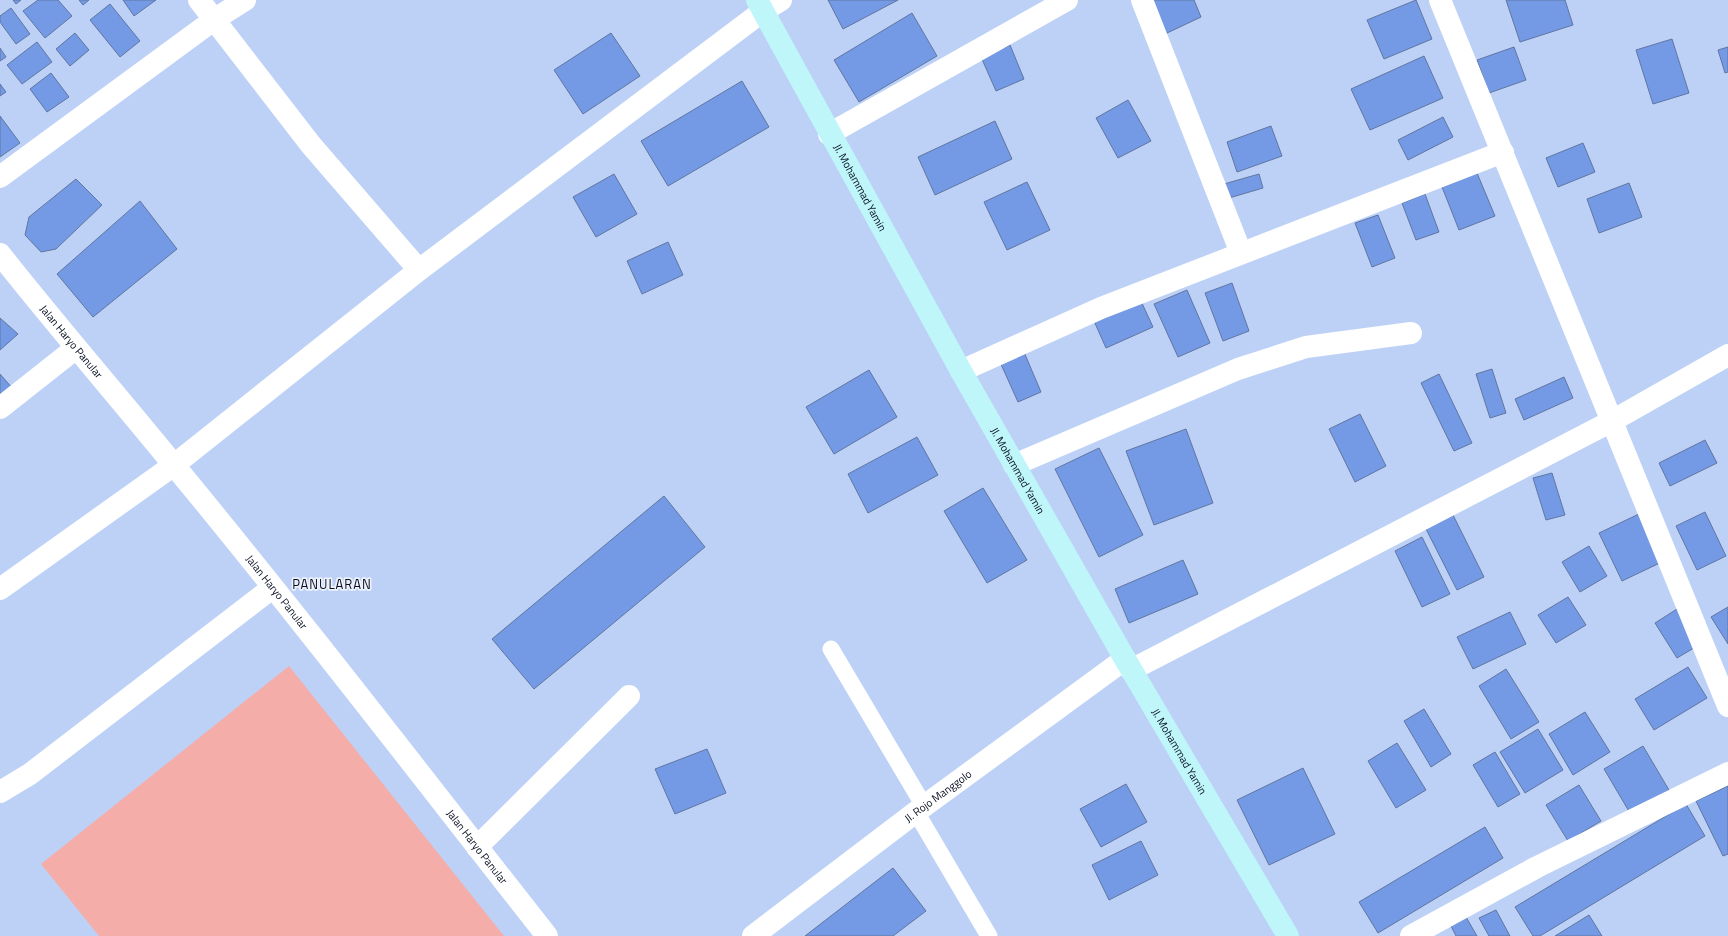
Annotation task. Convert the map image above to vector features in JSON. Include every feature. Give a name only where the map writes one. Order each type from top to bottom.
[{"type":"main road","name":"Jl. Mohammad Yamin","points":[[767,4],[830,134],[1014,465],[1128,664],[1288,936]]},
{"type":"street","points":[[199,0],[311,145],[419,270]]},
{"type":"street","points":[[0,177],[215,19],[245,0]]},
{"type":"street","points":[[830,134],[1067,0]]},
{"type":"street","points":[[1142,0],[1241,253]]},
{"type":"street","points":[[1440,0],[1728,706]]},
{"type":"street","points":[[0,589],[174,465],[419,270],[767,4]]},
{"type":"street","points":[[962,371],[1101,308],[1503,152]]},
{"type":"street","name":"Jalan Haryo Panular","points":[[0,254],[174,465],[547,936]]},
{"type":"street","points":[[1014,465],[1238,369],[1306,347],[1411,333]]},
{"type":"street","points":[[0,408],[76,348]]},
{"type":"street","name":"Jl. Rojo Manggolo","points":[[753,936],[920,809],[1128,664],[1612,421],[1728,355]]},
{"type":"street","points":[[0,792],[30,774],[272,588]]},
{"type":"street","points":[[477,847],[629,696]]},
{"type":"street","points":[[1411,936],[1537,867],[1728,773]]},
{"type":"lane","points":[[831,649],[989,936]]},
{"type":"shaded area","points":[[289,666],[504,936],[99,936],[41,864]]},
{"type":"building","points":[[13,0],[21,0],[16,4]]},
{"type":"building","points":[[38,0],[58,0],[72,16],[45,38],[23,11]]},
{"type":"building","points":[[79,0],[89,0],[83,5]]},
{"type":"building","points":[[123,0],[156,0],[134,16]]},
{"type":"building","points":[[828,0],[898,0],[843,29]]},
{"type":"building","points":[[1150,0],[1194,0],[1201,17],[1165,34]]},
{"type":"building","points":[[1416,0],[1432,39],[1384,59],[1367,20]]},
{"type":"building","points":[[1506,0],[1565,0],[1573,25],[1520,42]]},
{"type":"building","points":[[110,4],[140,41],[120,57],[90,20]]},
{"type":"building","points":[[11,8],[30,34],[16,44],[0,22],[0,16]]},
{"type":"building","points":[[912,13],[937,56],[859,102],[834,60]]},
{"type":"building","points":[[75,33],[89,50],[70,66],[56,49]]},
{"type":"building","points":[[611,33],[640,76],[583,114],[554,70]]},
{"type":"building","points":[[1672,39],[1689,93],[1653,104],[1636,50]]},
{"type":"building","points":[[37,42],[52,62],[22,84],[7,65]]},
{"type":"building","points":[[1010,45],[1024,79],[996,91],[981,57]]},
{"type":"building","points":[[1514,47],[1526,80],[1489,93],[1477,60]]},
{"type":"building","points":[[1728,47],[1728,72],[1725,73],[1718,50]]},
{"type":"building","points":[[0,48],[6,57],[0,61]]},
{"type":"building","points":[[1424,56],[1443,98],[1370,130],[1351,89]]},
{"type":"building","points":[[51,73],[69,97],[47,112],[30,89]]},
{"type":"building","points":[[742,81],[769,127],[668,186],[641,141]]},
{"type":"building","points":[[0,84],[6,92],[0,96]]},
{"type":"building","points":[[1128,100],[1151,141],[1118,158],[1096,118]]},
{"type":"building","points":[[0,116],[20,143],[0,157]]},
{"type":"building","points":[[1443,117],[1453,137],[1408,160],[1398,140]]},
{"type":"building","points":[[995,121],[1012,159],[935,195],[918,157]]},
{"type":"building","points":[[1271,126],[1282,156],[1237,172],[1227,142]]},
{"type":"building","points":[[1583,143],[1595,172],[1558,187],[1546,158]]},
{"type":"building","points":[[1477,173],[1495,216],[1459,230],[1442,187]]},
{"type":"building","points":[[614,174],[637,214],[596,237],[573,197]]},
{"type":"building","points":[[1259,174],[1263,188],[1229,198],[1224,184]]},
{"type":"building","points":[[76,179],[102,205],[56,249],[41,252],[25,235],[29,217]]},
{"type":"building","points":[[1027,182],[1050,230],[1007,250],[984,202]]},
{"type":"building","points":[[1629,183],[1642,217],[1599,233],[1587,199]]},
{"type":"building","points":[[1425,194],[1439,232],[1416,240],[1402,203]]},
{"type":"building","points":[[140,201],[177,249],[93,317],[57,274]]},
{"type":"building","points":[[1378,215],[1395,258],[1372,267],[1355,223]]},
{"type":"building","points":[[668,242],[683,275],[642,294],[627,261]]},
{"type":"building","points":[[1232,283],[1249,331],[1223,341],[1205,293]]},
{"type":"building","points":[[1187,290],[1210,343],[1178,357],[1154,304]]},
{"type":"building","points":[[1141,301],[1153,327],[1106,348],[1094,321]]},
{"type":"building","points":[[0,318],[18,334],[0,350]]},
{"type":"building","points":[[1024,352],[1041,392],[1018,402],[1000,362]]},
{"type":"building","points":[[1492,369],[1506,413],[1490,418],[1476,374]]},
{"type":"building","points":[[869,370],[897,417],[834,454],[806,407]]},
{"type":"building","points":[[0,374],[14,390],[0,400]]},
{"type":"building","points":[[1439,374],[1472,443],[1454,451],[1421,383]]},
{"type":"building","points":[[1564,377],[1573,398],[1524,420],[1515,399]]},
{"type":"building","points":[[1360,414],[1386,466],[1355,482],[1329,429]]},
{"type":"building","points":[[1186,429],[1213,503],[1154,525],[1126,451]]},
{"type":"building","points":[[917,437],[938,475],[868,513],[848,474]]},
{"type":"building","points":[[1705,440],[1717,463],[1670,486],[1659,463]]},
{"type":"building","points":[[1099,448],[1143,535],[1099,557],[1055,469]]},
{"type":"building","points":[[1552,473],[1565,515],[1546,520],[1533,478]]},
{"type":"building","points":[[983,488],[1027,560],[987,583],[944,511]]},
{"type":"building","points":[[664,496],[705,547],[534,689],[492,639]]},
{"type":"building","points":[[1705,512],[1726,556],[1697,570],[1676,526]]},
{"type":"building","points":[[1452,513],[1484,577],[1457,590],[1425,527]]},
{"type":"building","points":[[1641,513],[1664,561],[1622,581],[1599,533]]},
{"type":"building","points":[[1422,537],[1450,594],[1422,607],[1395,551]]},
{"type":"building","points":[[1589,546],[1607,576],[1580,592],[1562,562]]},
{"type":"building","points":[[1183,560],[1198,594],[1129,623],[1115,589]]},
{"type":"building","points":[[1568,597],[1586,625],[1556,643],[1538,615]]},
{"type":"building","points":[[1728,607],[1728,644],[1711,617]]},
{"type":"building","points":[[1677,609],[1699,645],[1677,658],[1655,623]]},
{"type":"building","points":[[1510,612],[1526,644],[1473,669],[1457,637]]},
{"type":"building","points":[[1688,667],[1707,698],[1654,730],[1635,699]]},
{"type":"building","points":[[1506,669],[1539,722],[1511,739],[1479,686]]},
{"type":"building","points":[[1424,709],[1451,754],[1431,767],[1404,721]]},
{"type":"building","points":[[1585,712],[1610,752],[1573,775],[1549,734]]},
{"type":"building","points":[[1538,729],[1563,770],[1525,793],[1500,752]]},
{"type":"building","points":[[1397,743],[1426,790],[1396,808],[1368,761]]},
{"type":"building","points":[[1643,746],[1669,790],[1630,813],[1604,769]]},
{"type":"building","points":[[707,749],[726,793],[675,814],[655,769]]},
{"type":"building","points":[[1495,752],[1520,794],[1498,807],[1473,765]]},
{"type":"building","points":[[1303,768],[1335,834],[1269,865],[1237,800]]},
{"type":"building","points":[[1126,784],[1147,822],[1101,847],[1080,809]]},
{"type":"building","points":[[1579,785],[1601,821],[1568,841],[1546,805]]},
{"type":"building","points":[[1728,786],[1728,854],[1723,856],[1696,801]]},
{"type":"building","points":[[1686,804],[1705,836],[1540,936],[1533,936],[1515,907]]},
{"type":"building","points":[[1485,827],[1503,858],[1378,933],[1359,902]]},
{"type":"building","points":[[1141,841],[1158,875],[1109,900],[1092,865]]},
{"type":"building","points":[[893,868],[926,911],[893,936],[805,936]]},
{"type":"building","points":[[1496,910],[1510,936],[1489,936],[1479,918]]},
{"type":"building","points":[[1589,915],[1602,936],[1555,936]]},
{"type":"building","points":[[1466,917],[1477,936],[1456,936],[1451,926]]},
{"type":"district","name":"PANULARAN","points":[[332,584]]}]
